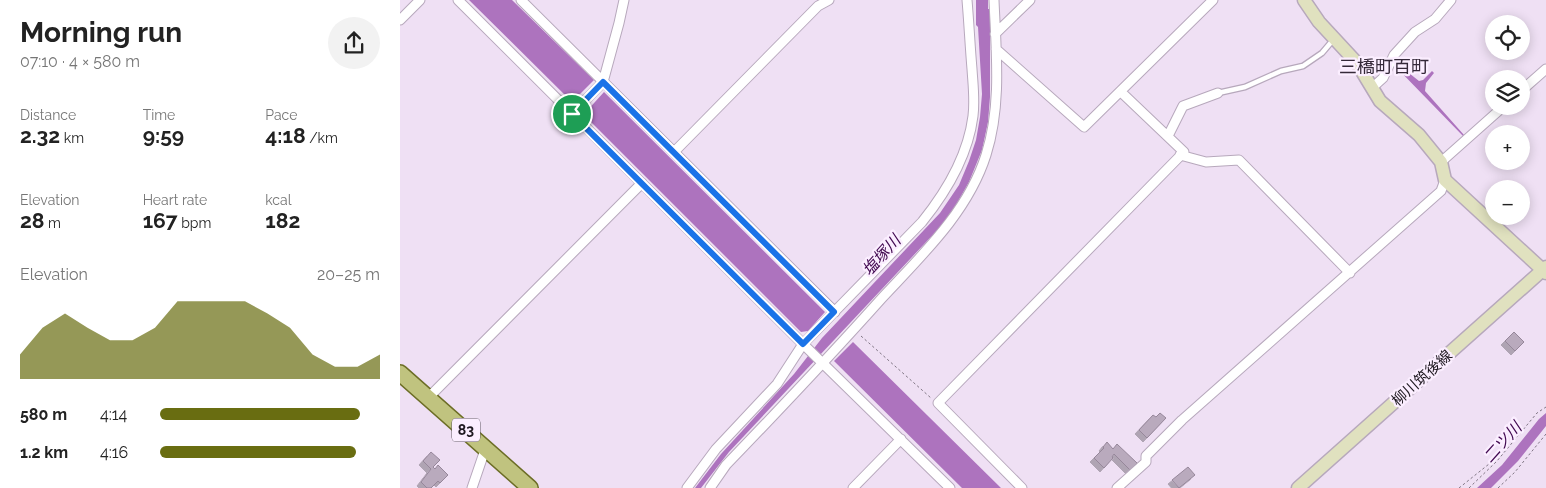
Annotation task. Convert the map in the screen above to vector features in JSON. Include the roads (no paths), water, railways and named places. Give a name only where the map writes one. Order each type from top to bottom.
[{"type":"main road","points":[[1304,0],[1319,22],[1356,62],[1380,101],[1419,135],[1441,162],[1445,180],[1545,270]]},
{"type":"main road","name":"柳川筑後線","points":[[1298,488],[1545,270]]},
{"type":"main road","name":"83","points":[[400,373],[486,447],[530,488]]},
{"type":"street","points":[[400,20],[420,0]]},
{"type":"street","points":[[458,0],[950,488]]},
{"type":"street","points":[[521,0],[834,312]]},
{"type":"street","points":[[572,114],[603,82],[620,23],[624,0]]},
{"type":"street","points":[[674,152],[818,6],[829,0]]},
{"type":"street","points":[[688,488],[716,449],[777,384],[803,344],[922,222],[939,200],[956,170],[967,143],[973,116],[974,96],[967,0]]},
{"type":"street","points":[[710,488],[726,465],[823,364],[946,227],[963,202],[986,155],[995,107],[996,50],[994,0]]},
{"type":"street","points":[[995,34],[1030,0]]},
{"type":"street","points":[[996,50],[1084,127],[1213,0]]},
{"type":"street","points":[[1373,87],[1383,78],[1394,55],[1415,32],[1436,19],[1451,0]]},
{"type":"street","points":[[1530,83],[1546,69]]},
{"type":"street","points":[[1022,488],[938,403],[1184,152],[1121,92]]},
{"type":"street","points":[[1168,136],[1183,106],[1218,93]]},
{"type":"street","points":[[1441,162],[1494,115]]},
{"type":"street","points":[[1180,155],[1206,162],[1239,160],[1350,273]]},
{"type":"street","points":[[1117,488],[1146,462],[1146,456],[1182,420],[1441,191],[1445,180]]},
{"type":"street","points":[[428,398],[642,183]]},
{"type":"street","points":[[853,488],[902,439]]},
{"type":"street","points":[[472,488],[486,447]]},
{"type":"lane","points":[[1218,93],[1245,87],[1281,71],[1303,66],[1322,53],[1334,39]]},
{"type":"district","name":"三橋町百町","points":[[1384,67]]},
{"type":"water label","name":"塩塚川","points":[[881,255]]},
{"type":"water label","name":"二ツ川","points":[[1502,442]]}]
